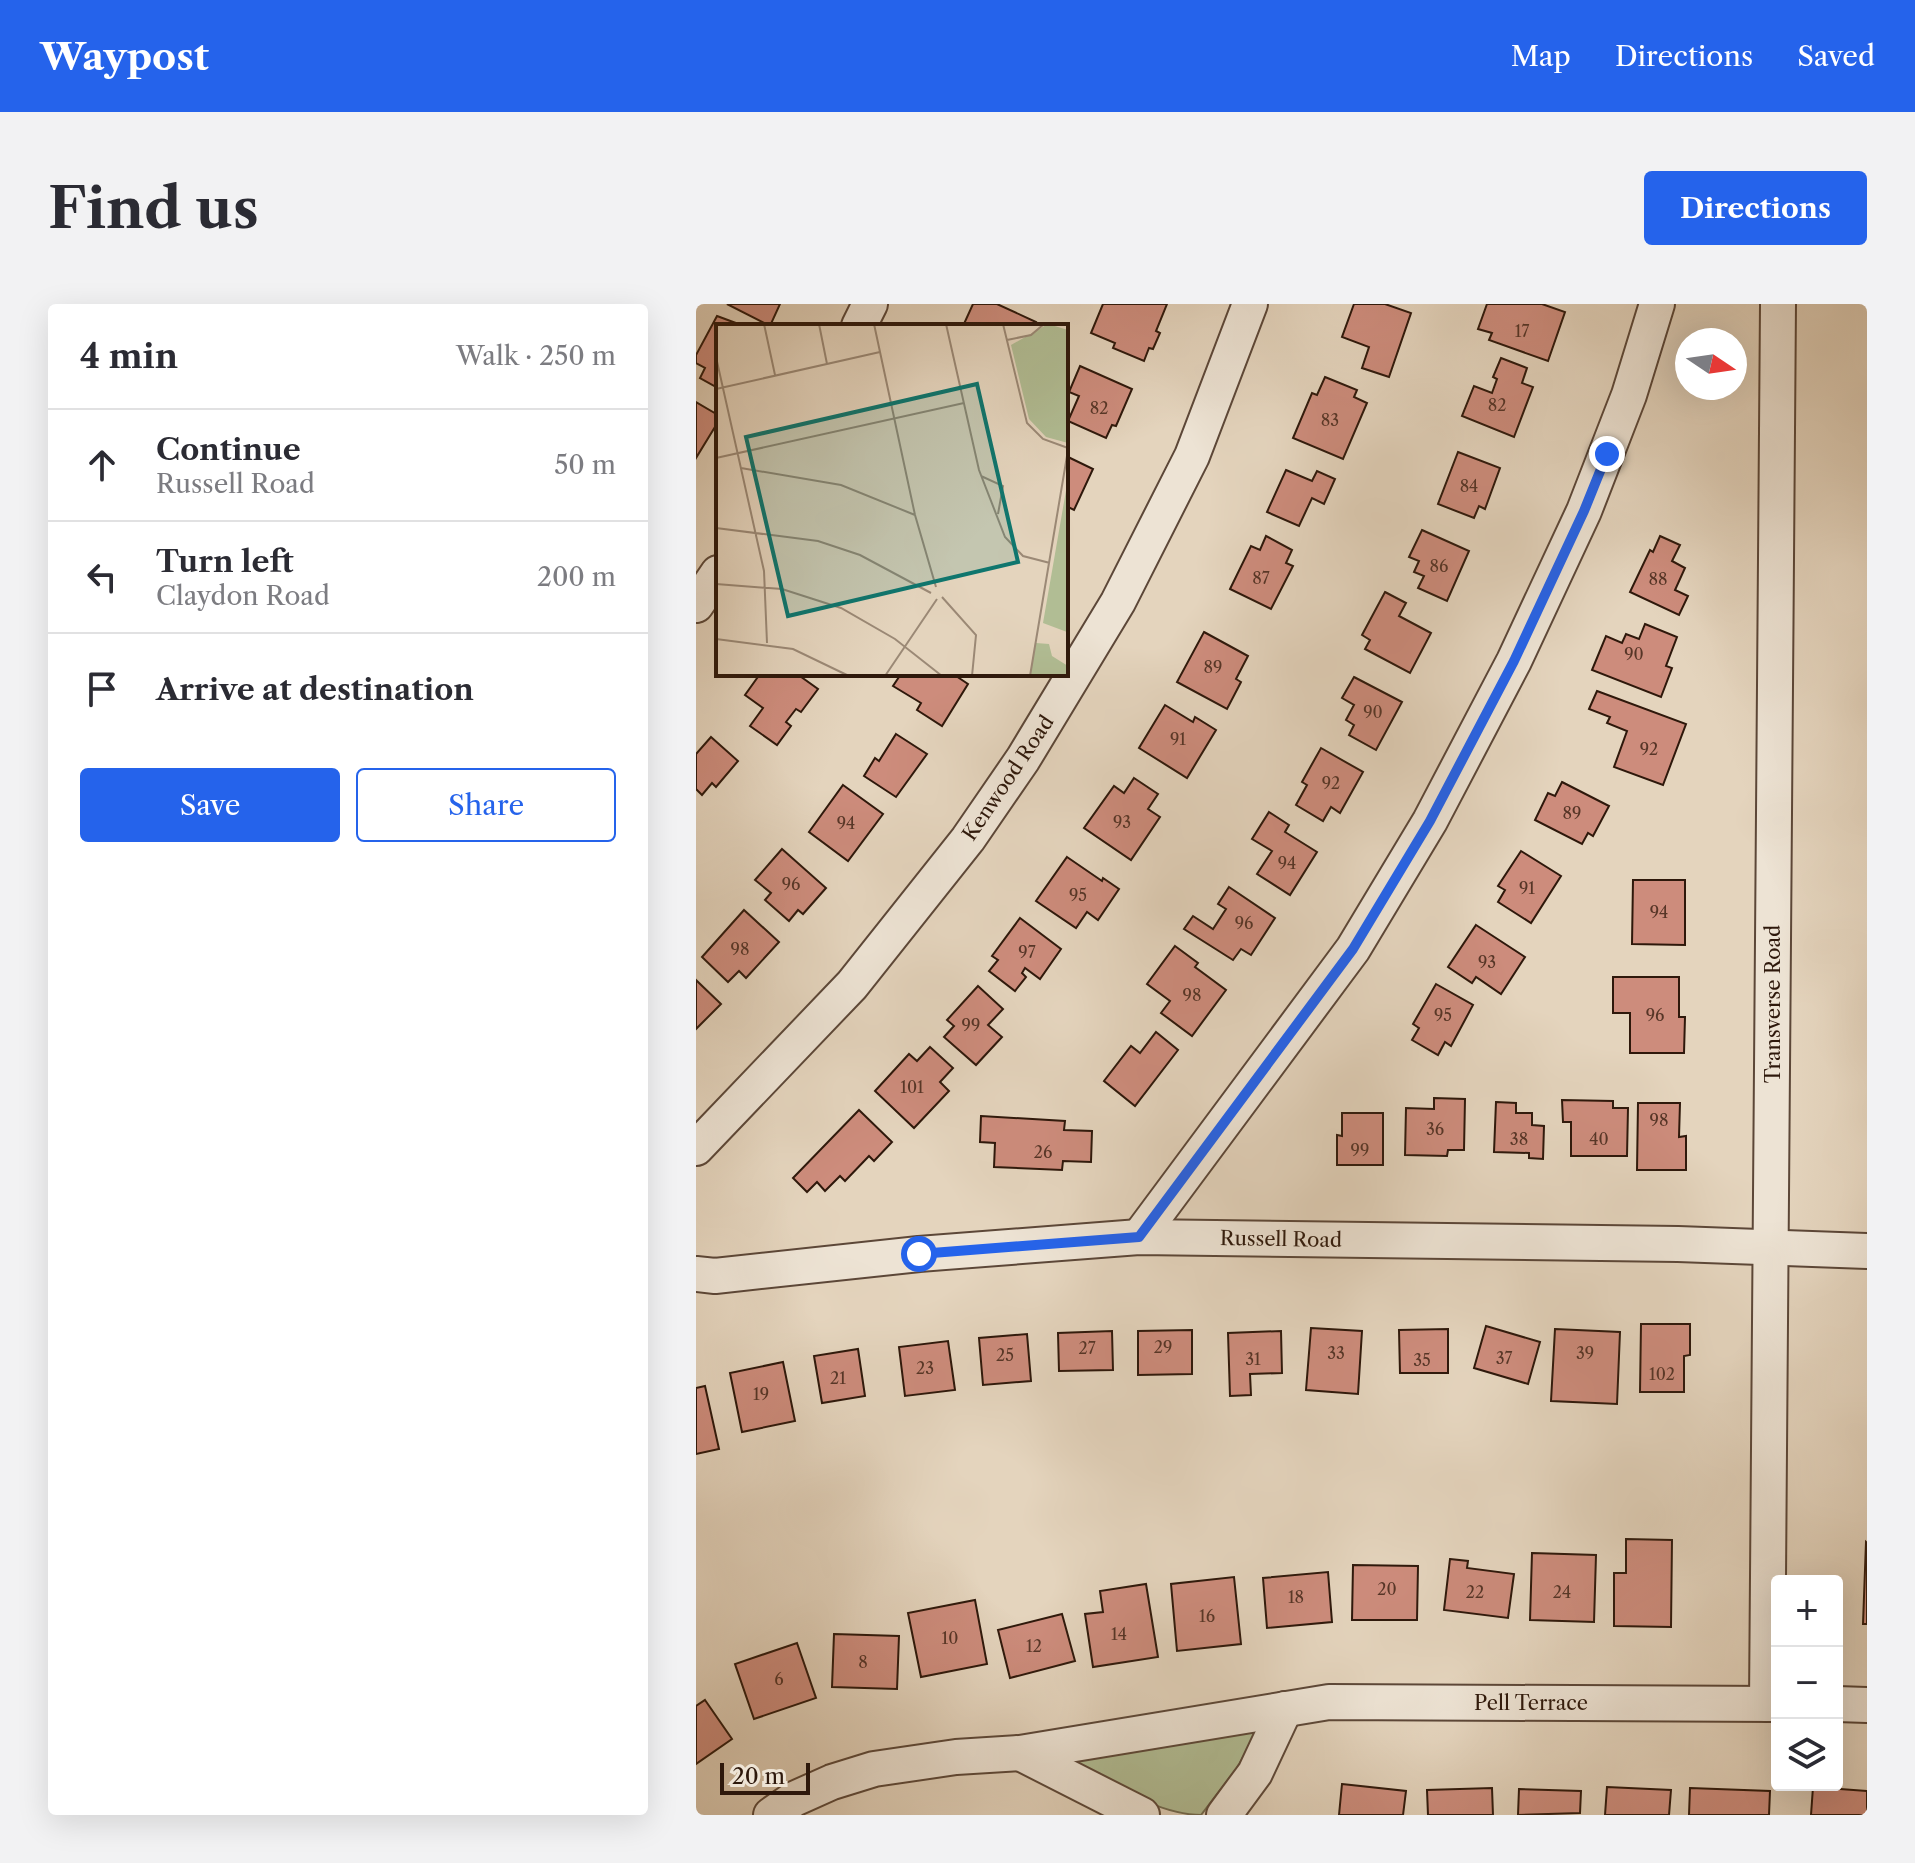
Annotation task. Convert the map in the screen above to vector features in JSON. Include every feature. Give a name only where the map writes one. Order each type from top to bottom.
[{"type":"street","points":[[860,324],[870,304]]},
{"type":"street","name":"Kenwood Road","points":[[696,1148],[852,985],[968,839],[1023,759],[1118,602],[1192,456],[1250,304]]},
{"type":"street","points":[[1139,1237],[1353,949],[1430,821],[1514,661],[1584,511],[1629,395],[1657,304]]},
{"type":"street","name":"Transverse Road","points":[[1772,1647],[1771,1249],[1778,304]]},
{"type":"street","points":[[696,605],[716,576]]},
{"type":"street","name":"Russell Road","points":[[696,1274],[715,1276],[919,1254],[1139,1237],[1678,1244],[1867,1251]]},
{"type":"street","name":"Pell Terrace","points":[[771,1815],[794,1799],[832,1782],[874,1769],[956,1757],[1020,1753],[1329,1702],[1771,1704]]},
{"type":"street","points":[[1843,1704],[1867,1705]]},
{"type":"street","points":[[1224,1815],[1255,1773],[1285,1709]]},
{"type":"street","points":[[1020,1753],[1142,1815]]},
{"type":"green space","points":[[1261,1725],[1237,1768],[1201,1815],[1147,1802],[1058,1759]]},
{"type":"building","points":[[727,304],[780,304],[771,324]]},
{"type":"building","points":[[973,304],[997,304],[1036,322],[1035,324],[964,324]]},
{"type":"building","points":[[1103,304],[1167,304],[1156,331],[1160,333],[1144,361],[1113,348],[1115,343],[1091,333]]},
{"type":"building","points":[[1354,304],[1385,304],[1411,313],[1389,377],[1362,368],[1369,347],[1342,337]]},
{"type":"building","points":[[1487,304],[1542,304],[1565,312],[1548,361],[1489,340],[1492,333],[1478,329]]},
{"type":"building","points":[[717,316],[739,324],[716,324],[716,387],[700,378],[705,368],[696,363],[696,355]]},
{"type":"building","points":[[1501,358],[1527,368],[1522,383],[1533,387],[1514,437],[1462,416],[1474,386],[1492,393],[1497,379],[1493,377]]},
{"type":"building","points":[[1080,366],[1132,389],[1116,426],[1112,425],[1106,438],[1068,421],[1079,396],[1069,392]]},
{"type":"building","points":[[1325,377],[1357,390],[1354,397],[1367,403],[1343,459],[1293,438],[1312,393],[1317,395]]},
{"type":"building","points":[[696,402],[716,414],[716,425],[696,458]]},
{"type":"building","points":[[1458,452],[1500,468],[1485,509],[1479,506],[1474,518],[1438,504]]},
{"type":"building","points":[[1068,457],[1093,469],[1074,510],[1068,507]]},
{"type":"building","points":[[1286,470],[1312,481],[1317,471],[1335,479],[1324,504],[1312,498],[1299,526],[1267,512]]},
{"type":"building","points":[[1422,530],[1469,551],[1447,601],[1418,588],[1424,576],[1414,572],[1419,561],[1409,557]]},
{"type":"building","points":[[1266,536],[1292,550],[1286,563],[1293,566],[1271,609],[1230,589],[1251,546],[1260,550]]},
{"type":"building","points":[[1660,536],[1680,545],[1672,561],[1685,568],[1675,590],[1688,596],[1679,615],[1630,592]]},
{"type":"building","points":[[1385,592],[1406,603],[1399,616],[1431,633],[1410,673],[1365,649],[1370,640],[1362,635]]},
{"type":"building","points":[[1645,624],[1677,637],[1666,666],[1672,668],[1661,697],[1592,670],[1606,636],[1622,643],[1626,634],[1639,639]]},
{"type":"building","points":[[1204,632],[1248,656],[1236,679],[1241,682],[1227,709],[1177,682]]},
{"type":"building","points":[[759,676],[800,676],[818,689],[801,712],[796,709],[786,722],[791,726],[777,745],[750,726],[763,708],[745,695]]},
{"type":"building","points":[[900,676],[956,676],[968,684],[942,726],[917,710],[921,703],[893,686]]},
{"type":"building","points":[[1354,677],[1402,702],[1376,750],[1349,735],[1354,725],[1346,720],[1354,705],[1342,698]]},
{"type":"building","points":[[1597,691],[1686,724],[1663,785],[1614,767],[1627,731],[1607,723],[1610,717],[1589,709]]},
{"type":"building","points":[[1165,705],[1193,722],[1195,717],[1216,730],[1187,778],[1139,748]]},
{"type":"building","points":[[896,734],[927,754],[896,797],[864,776],[875,758],[879,761]]},
{"type":"building","points":[[711,737],[738,761],[716,787],[712,783],[702,795],[696,789],[696,754]]},
{"type":"building","points":[[1321,748],[1363,772],[1340,813],[1331,807],[1323,821],[1296,805],[1307,785],[1302,782]]},
{"type":"building","points":[[1134,778],[1158,794],[1148,809],[1160,817],[1131,860],[1084,828],[1114,786],[1124,793]]},
{"type":"building","points":[[1562,782],[1609,806],[1593,836],[1588,833],[1582,844],[1535,820],[1548,793],[1555,796]]},
{"type":"building","points":[[843,785],[883,814],[848,861],[809,832]]},
{"type":"building","points":[[1269,812],[1289,825],[1285,832],[1317,852],[1290,895],[1257,874],[1272,851],[1252,839]]},
{"type":"building","points":[[782,849],[826,888],[803,914],[798,910],[789,921],[765,900],[771,893],[755,880]]},
{"type":"building","points":[[1521,851],[1561,876],[1531,923],[1498,902],[1505,890],[1498,886]]},
{"type":"building","points":[[1067,857],[1119,889],[1098,920],[1087,912],[1076,928],[1036,901]]},
{"type":"building","points":[[1633,880],[1685,880],[1685,945],[1632,944]]},
{"type":"building","points":[[1229,887],[1275,918],[1251,955],[1241,949],[1233,960],[1184,929],[1193,916],[1213,929],[1226,909],[1218,904]]},
{"type":"building","points":[[744,910],[779,942],[746,978],[739,971],[728,982],[702,957]]},
{"type":"building","points":[[1020,918],[1061,949],[1040,979],[1025,968],[1022,973],[1026,977],[1015,991],[989,971],[998,960],[992,956]]},
{"type":"building","points":[[1476,925],[1525,957],[1501,994],[1476,977],[1472,983],[1448,967]]},
{"type":"building","points":[[1175,946],[1198,963],[1195,967],[1226,990],[1192,1036],[1161,1013],[1170,1001],[1147,984]]},
{"type":"building","points":[[1613,977],[1679,977],[1679,1017],[1685,1017],[1684,1053],[1630,1053],[1630,1013],[1613,1013]]},
{"type":"building","points":[[696,980],[721,1004],[696,1029]]},
{"type":"building","points":[[1436,984],[1473,1005],[1451,1046],[1445,1042],[1438,1055],[1412,1040],[1419,1028],[1413,1024]]},
{"type":"building","points":[[978,986],[1003,1009],[988,1025],[1002,1037],[976,1065],[944,1037],[954,1026],[947,1020]]},
{"type":"building","points":[[1156,1032],[1178,1050],[1135,1106],[1104,1081],[1131,1046],[1140,1053]]},
{"type":"building","points":[[930,1047],[953,1068],[940,1082],[949,1091],[914,1128],[875,1091],[909,1054],[917,1061]]},
{"type":"building","points":[[1434,1098],[1465,1099],[1464,1150],[1448,1150],[1447,1156],[1405,1155],[1406,1108],[1434,1109]]},
{"type":"building","points":[[1562,1100],[1613,1101],[1613,1108],[1628,1108],[1627,1156],[1571,1156],[1571,1122],[1563,1122]]},
{"type":"building","points":[[1496,1102],[1516,1103],[1516,1113],[1532,1113],[1532,1125],[1544,1126],[1543,1159],[1529,1158],[1529,1153],[1494,1152]]},
{"type":"building","points":[[1638,1103],[1680,1103],[1679,1137],[1686,1136],[1686,1170],[1637,1170]]},
{"type":"building","points":[[859,1110],[892,1142],[874,1161],[869,1156],[845,1181],[840,1176],[825,1191],[817,1182],[807,1192],[793,1178]]},
{"type":"building","points":[[1342,1113],[1383,1113],[1383,1165],[1337,1165],[1337,1135],[1342,1136]]},
{"type":"building","points":[[981,1116],[1065,1121],[1064,1130],[1092,1131],[1091,1162],[1063,1161],[1062,1170],[994,1167],[995,1143],[980,1142]]},
{"type":"building","points":[[1641,1324],[1690,1324],[1690,1355],[1684,1356],[1684,1392],[1640,1392]]},
{"type":"building","points":[[1486,1326],[1540,1342],[1528,1384],[1474,1368]]},
{"type":"building","points":[[1311,1328],[1362,1331],[1358,1394],[1306,1390]]},
{"type":"building","points":[[1448,1329],[1448,1373],[1400,1373],[1399,1330]]},
{"type":"building","points":[[1555,1329],[1620,1332],[1617,1404],[1551,1401]]},
{"type":"building","points":[[1192,1330],[1192,1374],[1138,1375],[1138,1331]]},
{"type":"building","points":[[1112,1331],[1113,1370],[1059,1371],[1058,1333]]},
{"type":"building","points":[[1281,1331],[1282,1373],[1250,1374],[1251,1395],[1230,1396],[1228,1333]]},
{"type":"building","points":[[1027,1334],[1031,1381],[983,1385],[979,1338]]},
{"type":"building","points":[[948,1341],[955,1390],[905,1396],[899,1347]]},
{"type":"building","points":[[858,1349],[865,1396],[822,1403],[814,1356]]},
{"type":"building","points":[[783,1362],[795,1421],[742,1432],[730,1373]]},
{"type":"building","points":[[705,1386],[719,1449],[696,1454],[696,1388]]},
{"type":"building","points":[[1626,1539],[1672,1540],[1671,1627],[1614,1626],[1614,1573],[1626,1573]]},
{"type":"building","points":[[1866,1542],[1867,1624],[1863,1624]]},
{"type":"building","points":[[1532,1553],[1596,1555],[1594,1622],[1530,1620]]},
{"type":"building","points":[[1450,1559],[1468,1561],[1467,1568],[1514,1574],[1508,1618],[1444,1610]]},
{"type":"building","points":[[1353,1565],[1418,1566],[1417,1620],[1352,1620]]},
{"type":"building","points":[[1328,1572],[1332,1622],[1267,1628],[1263,1578]]},
{"type":"building","points":[[1234,1577],[1241,1644],[1177,1651],[1171,1584]]},
{"type":"building","points":[[1146,1584],[1158,1657],[1093,1667],[1085,1614],[1103,1612],[1100,1591]]},
{"type":"building","points":[[975,1600],[987,1664],[921,1677],[908,1613]]},
{"type":"building","points":[[1062,1614],[1075,1661],[1010,1678],[998,1630]]},
{"type":"building","points":[[834,1634],[899,1636],[897,1689],[832,1687]]},
{"type":"building","points":[[797,1643],[816,1698],[754,1719],[735,1664]]},
{"type":"building","points":[[705,1700],[732,1739],[696,1764],[696,1706]]},
{"type":"building","points":[[1342,1784],[1406,1791],[1403,1815],[1339,1815]]},
{"type":"building","points":[[1607,1787],[1671,1790],[1669,1815],[1605,1815]]},
{"type":"building","points":[[1492,1788],[1493,1815],[1428,1815],[1427,1790]]},
{"type":"building","points":[[1690,1788],[1770,1791],[1769,1815],[1689,1815]]},
{"type":"building","points":[[1519,1789],[1581,1791],[1580,1813],[1518,1815]]},
{"type":"building","points":[[1813,1791],[1867,1791],[1867,1815],[1811,1815]]},
{"type":"route","points":[[919,1254],[1139,1237],[1353,949],[1430,821],[1514,661],[1607,454]]}]
